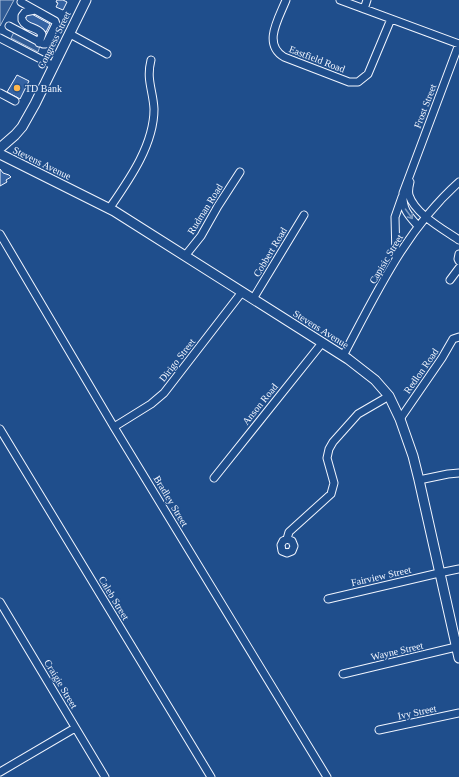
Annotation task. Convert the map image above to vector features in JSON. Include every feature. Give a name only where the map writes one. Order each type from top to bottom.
[{"type":"main road","name":"Congress Street","points":[[0,148],[22,127],[86,0]]},
{"type":"main road","name":"Stevens Avenue","points":[[0,154],[109,209],[343,356],[375,380],[388,396],[400,419],[413,456],[459,658]]},
{"type":"street","name":"Eastfield Road","points":[[286,0],[273,37],[273,45],[277,52],[284,57],[349,82],[358,82],[368,74],[391,19]]},
{"type":"street","points":[[340,0],[459,44]]},
{"type":"street","points":[[364,9],[367,0]]},
{"type":"street","points":[[8,26],[39,43],[46,44],[56,22],[21,2]]},
{"type":"street","points":[[35,10],[25,12],[22,16],[22,20],[26,25],[40,31],[42,34],[39,43]]},
{"type":"street","points":[[70,34],[107,54]]},
{"type":"street","points":[[0,38],[54,66]]},
{"type":"street","name":"Frost Street","points":[[396,257],[395,217],[459,44]]},
{"type":"street","points":[[109,209],[124,188],[138,163],[150,136],[154,113],[148,69],[151,60]]},
{"type":"street","points":[[0,93],[15,101]]},
{"type":"street","name":"Rudman Road","points":[[185,256],[201,236],[240,172]]},
{"type":"street","name":"Frost Street","points":[[410,174],[409,196],[414,205],[425,216],[459,240]]},
{"type":"street","name":"Capisic Street","points":[[343,356],[396,257],[425,216],[459,182]]},
{"type":"street","points":[[403,193],[404,208],[418,226]]},
{"type":"street","name":"Cobbert Road","points":[[253,299],[304,215]]},
{"type":"street","name":"Bradley Street","points":[[0,234],[114,427],[327,777]]},
{"type":"street","points":[[459,254],[459,262]]},
{"type":"street","points":[[450,280],[459,268]]},
{"type":"street","name":"Dirigo Street","points":[[114,427],[151,404],[164,393],[242,292]]},
{"type":"street","name":"Redlon Road","points":[[400,419],[453,340],[459,336]]},
{"type":"street","name":"Anson Road","points":[[214,478],[322,343]]},
{"type":"street","points":[[287,539],[290,531],[331,494],[334,483],[327,458],[329,449],[333,442],[358,414],[388,396]]},
{"type":"street","name":"Caleb Street","points":[[0,429],[211,777]]},
{"type":"street","points":[[419,480],[459,473]]},
{"type":"street","name":"Fairview Street","points":[[328,599],[459,569]]},
{"type":"street","name":"Craigie Street","points":[[0,602],[105,777]]},
{"type":"street","name":"Wayne Street","points":[[343,674],[456,647]]},
{"type":"street","name":"Ivy Street","points":[[379,730],[459,713]]},
{"type":"street","points":[[0,772],[75,728]]},
{"type":"shaded area","points":[[0,0],[14,0],[0,26]]},
{"type":"shaded area","points":[[14,32],[40,46],[38,52],[11,38]]},
{"type":"building","points":[[57,0],[67,2],[63,10],[56,7],[58,3],[56,2]]},
{"type":"building","points":[[28,12],[50,24],[46,32],[23,20]]},
{"type":"building","name":"TD Bank","points":[[17,75],[29,81],[20,99],[7,92]]},
{"type":"building","points":[[0,169],[3,173],[11,177],[6,180],[7,182],[0,186]]},
{"type":"place","name":"TD Bank","points":[[17,88]]}]
